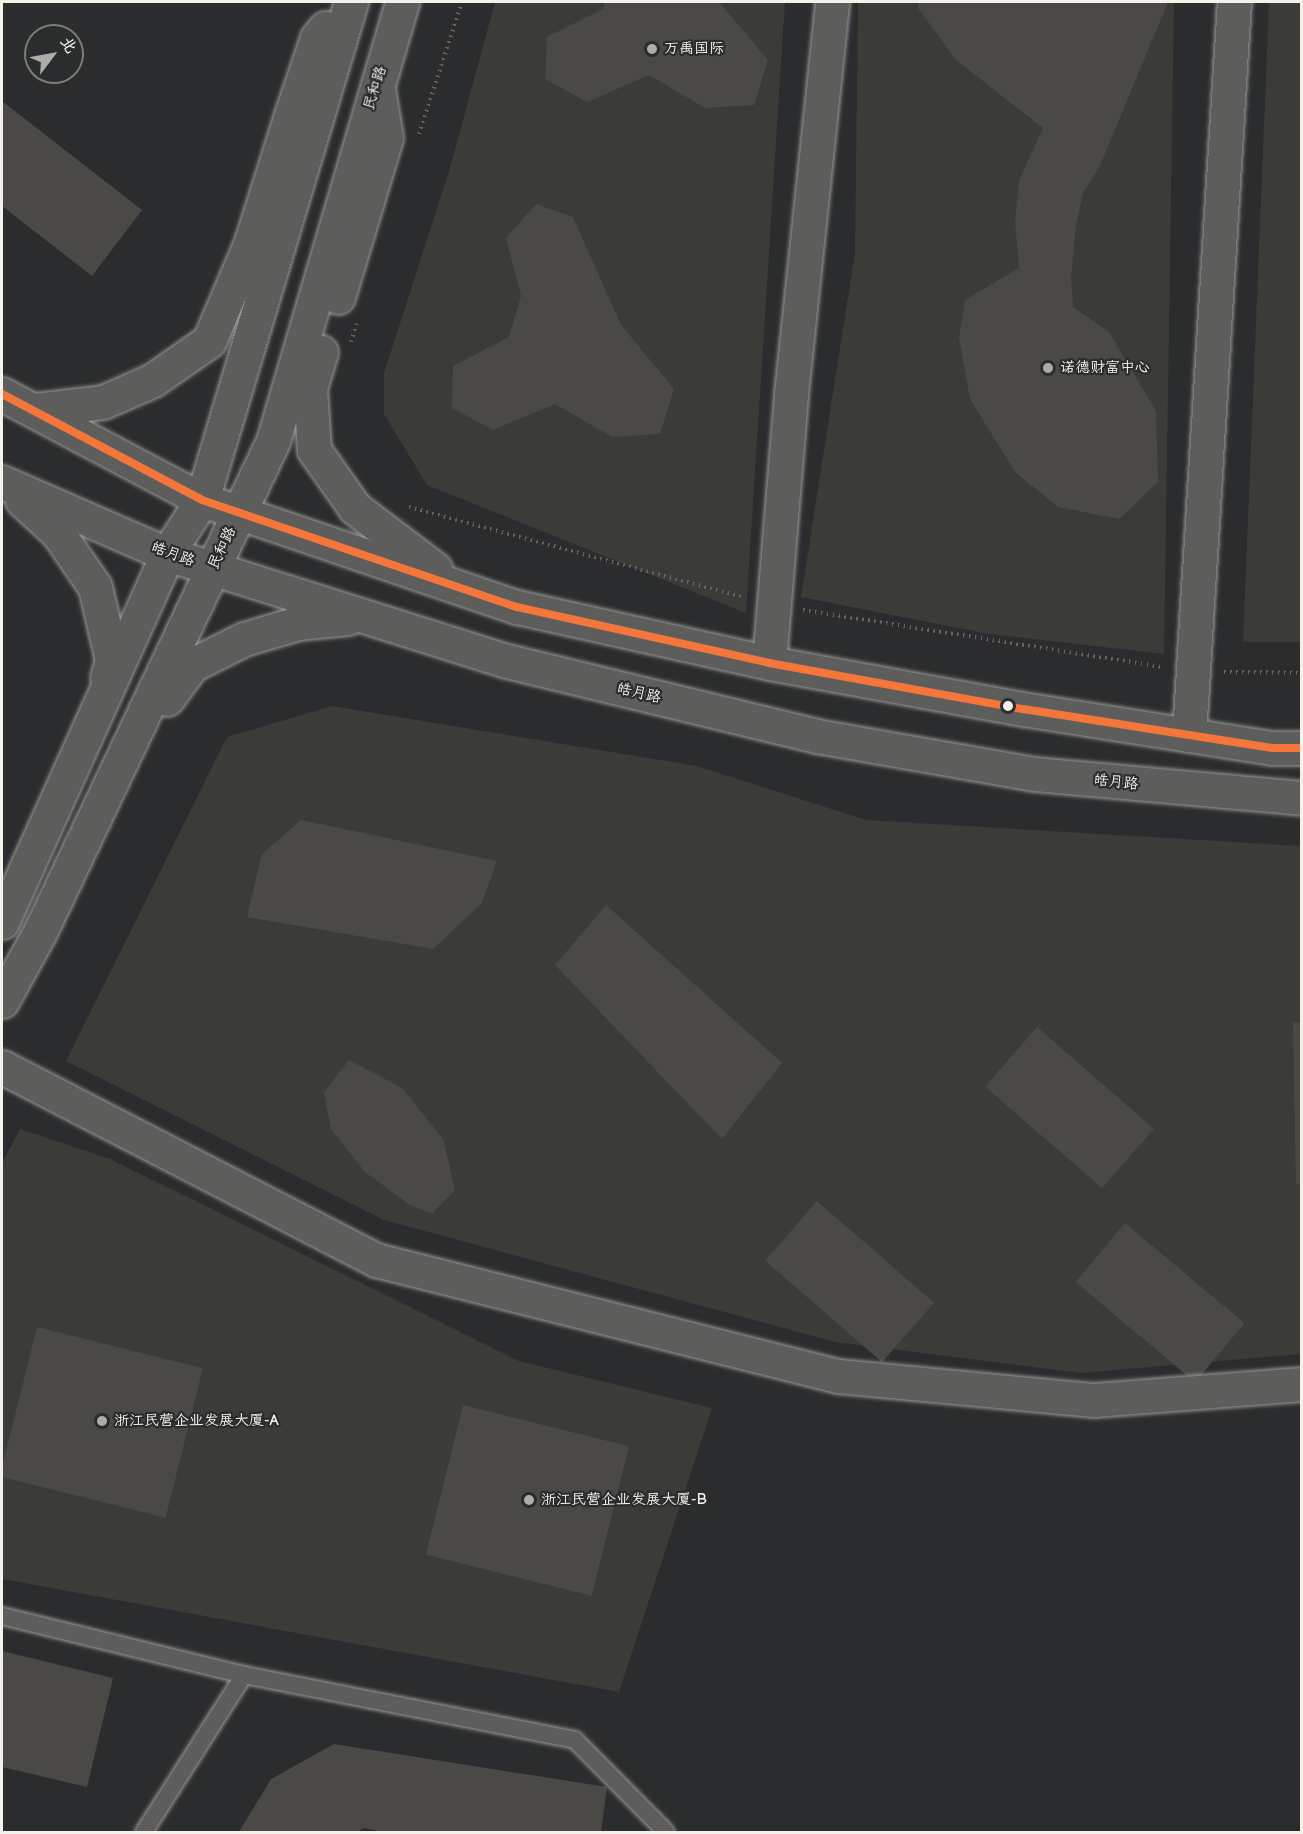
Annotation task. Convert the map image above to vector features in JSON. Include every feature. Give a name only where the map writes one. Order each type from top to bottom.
[{"type":"main road","points":[[34,410],[103,402],[153,380],[210,341],[251,243],[317,38],[343,2]]},
{"type":"main road","points":[[2,922],[167,554],[202,500],[351,2]]},
{"type":"main road","name":"民和路","points":[[2,1001],[41,930],[273,441],[376,81],[402,2]]},
{"type":"main road","points":[[769,663],[832,2]]},
{"type":"main road","points":[[1189,735],[1234,2]]},
{"type":"main road","points":[[376,81],[386,138],[310,388],[314,450],[355,508],[458,586]]},
{"type":"main road","points":[[2,394],[202,500],[517,607],[769,663],[1189,735],[1272,748],[1302,748]]},
{"type":"main road","points":[[2,482],[58,533],[94,587],[112,660],[96,713]]},
{"type":"main road","name":"皓月路","points":[[2,482],[167,554],[507,662],[817,736],[1034,774],[1302,798]]},
{"type":"main road","points":[[121,764],[192,664],[255,636],[298,624],[358,616]]},
{"type":"main road","points":[[2,1067],[376,1260],[838,1376],[1094,1400],[1302,1384]]},
{"type":"lane","points":[[2,1616],[244,1675],[575,1740],[666,1833]]},
{"type":"lane","points":[[144,1833],[244,1675]]},
{"type":"path","points":[[418,138],[462,2]]},
{"type":"path","points":[[347,354],[358,320]]},
{"type":"path","points":[[404,505],[773,605],[1193,672],[1302,673]]},
{"type":"shaded area","points":[[495,2],[785,2],[746,613],[427,485],[384,414],[384,373],[450,168]]},
{"type":"shaded area","name":"诺德财富中心","points":[[858,2],[1174,2],[1164,654],[989,634],[801,597],[855,252]]},
{"type":"shaded area","points":[[1269,2],[1301,2],[1301,642],[1243,642]]},
{"type":"shaded area","points":[[332,706],[697,766],[866,820],[1301,846],[1301,1354],[1081,1373],[835,1342],[384,1220],[66,1061],[227,737]]},
{"type":"shaded area","points":[[20,1129],[110,1159],[519,1361],[712,1408],[619,1692],[2,1579],[2,1163]]},
{"type":"building","name":"万禹国际","points":[[605,2],[719,2],[768,60],[754,105],[705,108],[649,75],[587,102],[545,79],[547,37],[603,9]]},
{"type":"building","points":[[919,2],[1168,2],[1099,168],[1083,193],[1076,225],[1071,279],[1073,307],[1109,332],[1156,411],[1158,482],[1119,519],[1058,507],[1015,472],[970,399],[959,338],[965,300],[1019,268],[1015,222],[1019,180],[1043,128],[956,60],[918,8]]},
{"type":"building","points":[[2,101],[142,210],[92,276],[2,206]]},
{"type":"building","points":[[536,204],[573,217],[621,325],[674,389],[660,434],[612,437],[555,404],[493,430],[452,408],[453,366],[509,337],[521,296],[506,238]]},
{"type":"building","points":[[301,820],[497,861],[482,903],[433,949],[247,917],[262,854]]},
{"type":"building","points":[[606,905],[782,1063],[722,1139],[555,965]]},
{"type":"building","points":[[1293,1023],[1302,1023],[1302,1184],[1296,1184]]},
{"type":"building","points":[[1037,1027],[1154,1129],[1102,1188],[985,1087]]},
{"type":"building","points":[[349,1060],[402,1088],[443,1139],[455,1190],[432,1214],[410,1205],[365,1172],[331,1129],[324,1092]]},
{"type":"building","points":[[817,1201],[934,1303],[882,1362],[765,1261]]},
{"type":"building","points":[[1125,1223],[1245,1323],[1195,1382],[1076,1282]]},
{"type":"building","name":"浙江民营企业发展大厦-A","points":[[37,1327],[203,1368],[166,1518],[2,1477],[2,1467]]},
{"type":"building","name":"浙江民营企业发展大厦-B","points":[[463,1405],[629,1446],[592,1596],[426,1554]]},
{"type":"building","points":[[2,1651],[113,1678],[87,1787],[2,1767]]},
{"type":"building","points":[[334,1744],[607,1787],[601,1832],[384,1832],[364,1828],[357,1832],[239,1832],[271,1779]]},
{"type":"transit line","points":[[2,394],[202,500],[517,607],[769,663],[1023,709],[1272,748],[1302,748]]},
{"type":"place","name":"万禹国际","points":[[652,49]]},
{"type":"place","name":"诺德财富中心","points":[[1048,368]]},
{"type":"place","name":"浙江民营企业发展大厦-A","points":[[102,1421]]},
{"type":"place","name":"浙江民营企业发展大厦-B","points":[[529,1500]]}]
